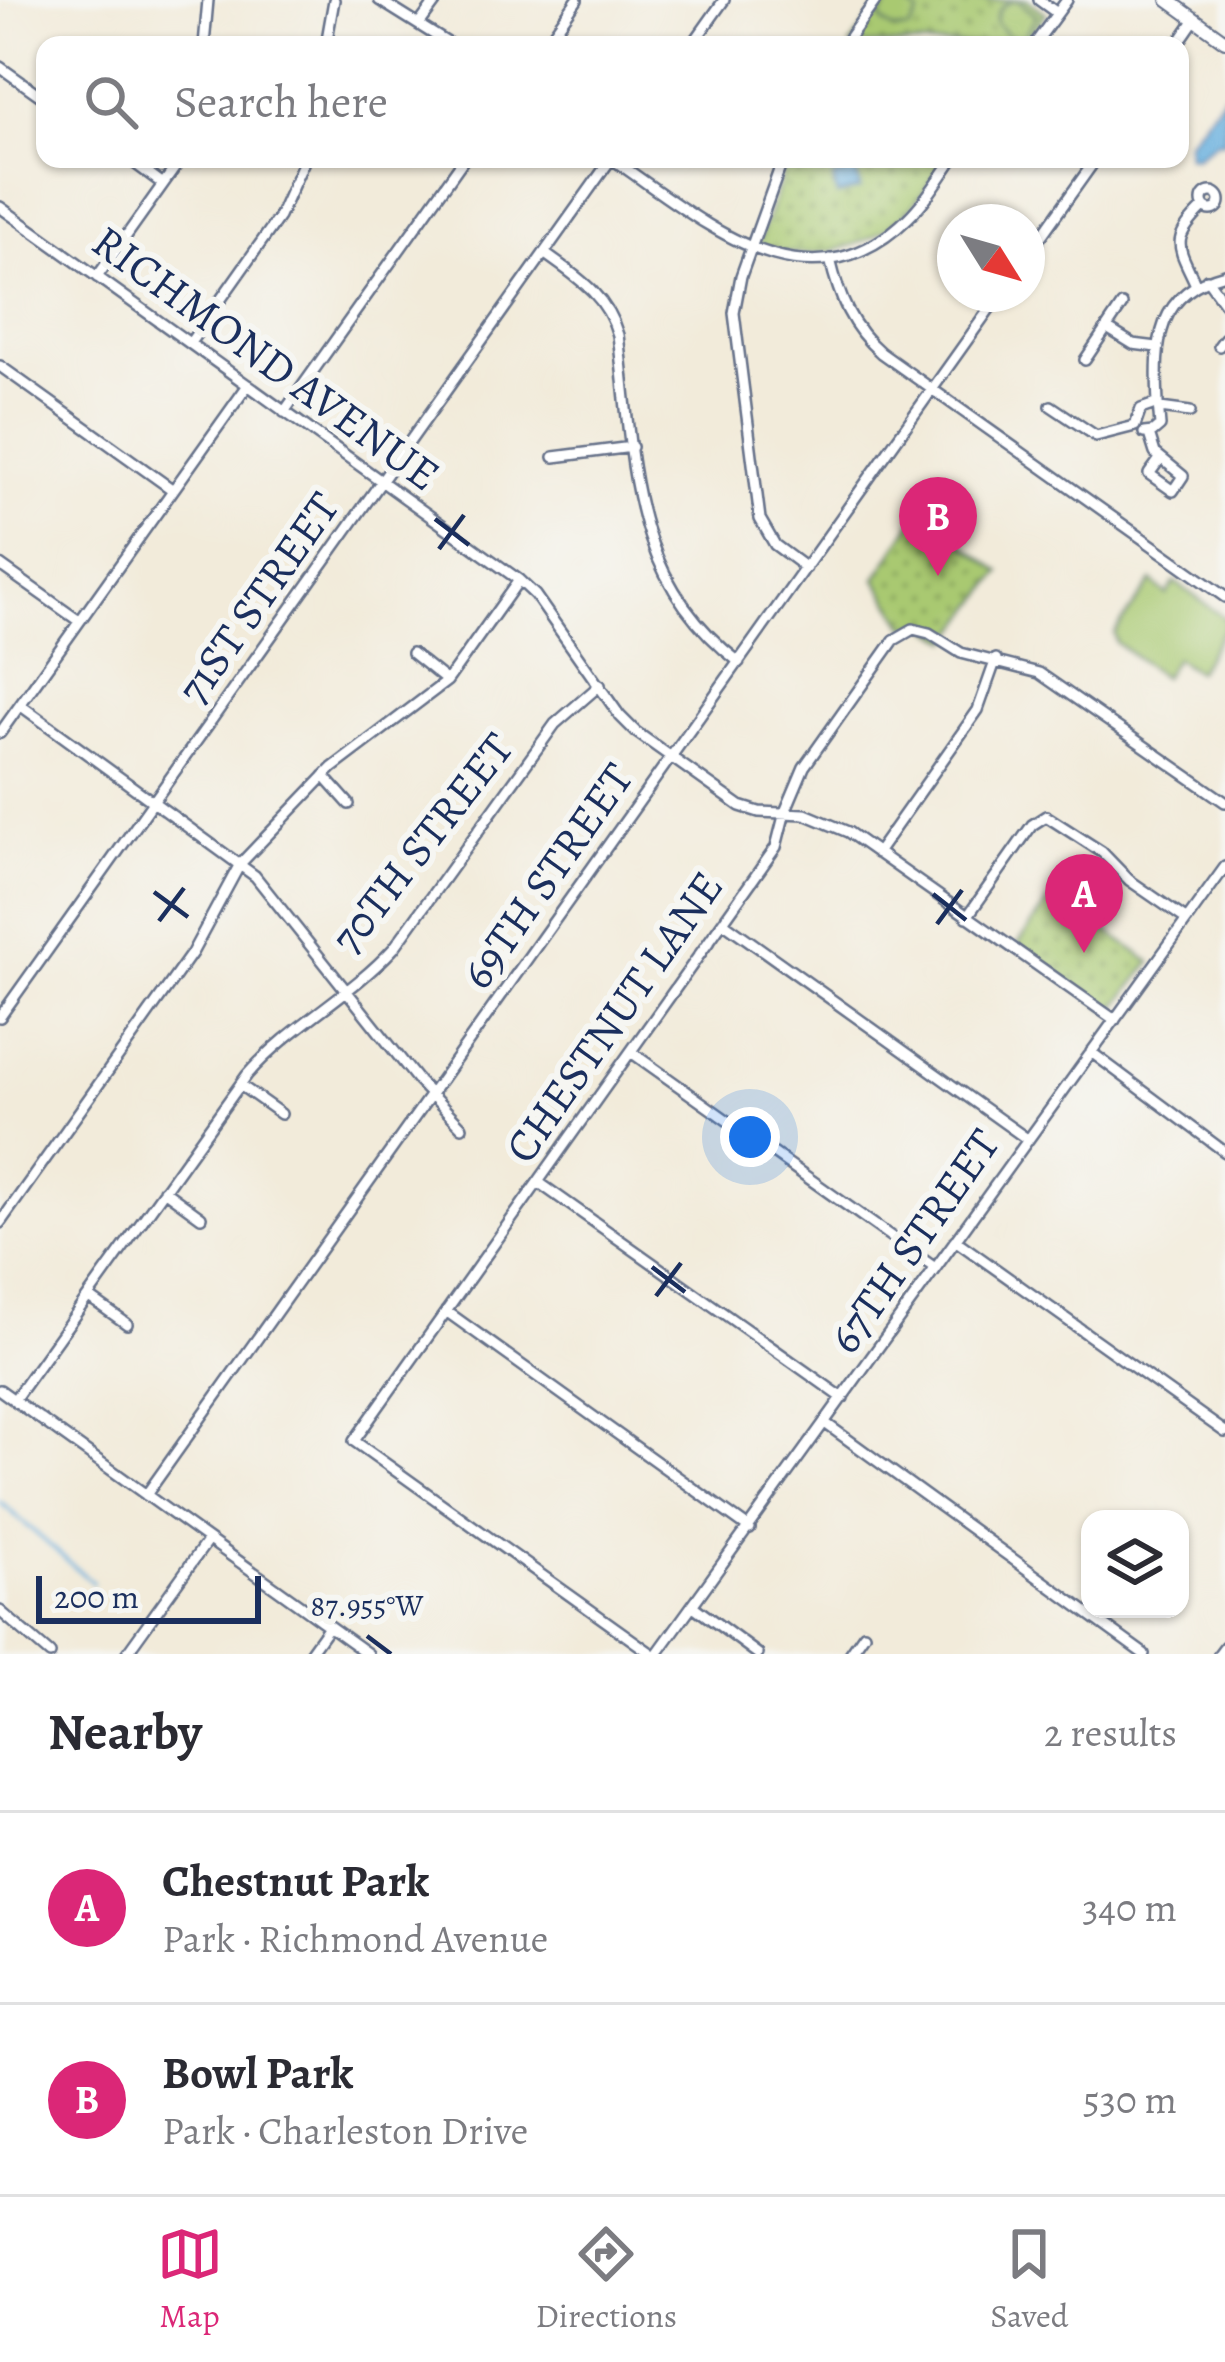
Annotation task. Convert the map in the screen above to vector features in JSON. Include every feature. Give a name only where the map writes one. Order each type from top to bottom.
[{"type":"main road","points":[[1168,0],[1225,41]]},
{"type":"street","points":[[205,36],[208,0]]},
{"type":"street","points":[[328,36],[334,0]]},
{"type":"street","points":[[379,0],[438,36]]},
{"type":"street","points":[[420,23],[436,0]]},
{"type":"street","points":[[551,36],[577,0]]},
{"type":"street","points":[[698,36],[724,0]]},
{"type":"street","points":[[850,36],[876,0]]},
{"type":"street","points":[[1039,0],[1057,13]]},
{"type":"street","points":[[1040,36],[1067,0]]},
{"type":"street","points":[[1183,36],[1195,20]]},
{"type":"street","points":[[0,67],[36,93]]},
{"type":"street","points":[[141,168],[163,184]]},
{"type":"street","points":[[97,277],[175,168]]},
{"type":"street","points":[[190,343],[279,218],[301,168]]},
{"type":"street","points":[[284,412],[458,168]]},
{"type":"street","name":"71ST STREET","points":[[0,1017],[605,168]]},
{"type":"street","points":[[625,168],[751,250],[788,260],[830,260],[870,245],[914,213],[946,168]]},
{"type":"street","points":[[780,168],[737,290],[734,327],[755,504],[771,539],[806,568]]},
{"type":"street","points":[[1045,231],[1090,168]]},
{"type":"street","points":[[1196,285],[1179,254],[1179,238],[1204,206]]},
{"type":"street","name":"RICHMOND AVENUE","points":[[0,207],[519,580],[535,595],[625,721],[672,758],[740,806],[833,824],[1115,1020]]},
{"type":"street","points":[[544,253],[588,285],[610,310],[618,335],[644,525],[659,567],[701,628],[739,662]]},
{"type":"street","points":[[830,260],[839,296],[859,330],[880,352],[1225,597]]},
{"type":"street","points":[[1149,434],[1160,426],[1157,347],[1170,310],[1196,285],[1225,274]]},
{"type":"street","points":[[1208,279],[1225,304]]},
{"type":"street","points":[[1084,360],[1122,305]]},
{"type":"street","name":"69TH STREET","points":[[146,1495],[987,312]]},
{"type":"street","points":[[1107,328],[1133,344],[1157,347]]},
{"type":"street","points":[[0,366],[173,490]]},
{"type":"street","points":[[0,733],[248,385]]},
{"type":"street","points":[[1135,426],[1142,410],[1159,405],[1190,412]]},
{"type":"street","points":[[1051,406],[1096,436],[1135,426],[1149,434],[1160,459]]},
{"type":"street","points":[[554,458],[632,447]]},
{"type":"street","points":[[0,565],[79,621]]},
{"type":"street","points":[[0,1223],[192,953],[240,864],[324,776],[447,680],[519,580]]},
{"type":"street","name":"CHESTNUT LANE","points":[[655,1654],[354,1441],[778,843],[785,812],[809,759],[894,640],[913,629],[961,653],[996,659]]},
{"type":"street","points":[[412,653],[447,680]]},
{"type":"street","points":[[877,853],[978,710],[996,659],[1048,678],[1225,802]]},
{"type":"street","name":"70TH STREET","points":[[14,1400],[239,1085],[275,1047],[348,990],[403,938],[561,716],[600,685]]},
{"type":"street","points":[[20,705],[240,864],[278,900],[431,1096],[462,1127]]},
{"type":"street","points":[[324,776],[349,804]]},
{"type":"street","points":[[967,917],[1032,825],[1046,816],[1102,851],[1129,880],[1187,920]]},
{"type":"street","name":"67TH STREET","points":[[655,1654],[750,1529],[1225,867]]},
{"type":"street","points":[[723,922],[1027,1138]]},
{"type":"street","points":[[631,1052],[935,1268]]},
{"type":"street","points":[[1090,1052],[1223,1146]]},
{"type":"street","points":[[239,1085],[281,1114]]},
{"type":"street","points":[[538,1182],[843,1398]]},
{"type":"street","points":[[164,1190],[202,1216]]},
{"type":"street","points":[[955,1240],[1225,1432]]},
{"type":"street","points":[[88,1297],[127,1324]]},
{"type":"street","points":[[446,1311],[750,1529]]},
{"type":"street","points":[[0,1390],[368,1654]]},
{"type":"street","points":[[825,1423],[1144,1654]]},
{"type":"street","points":[[126,1654],[208,1540]]},
{"type":"street","points":[[693,1606],[758,1654]]},
{"type":"street","points":[[0,1611],[50,1654]]},
{"type":"street","points":[[309,1654],[329,1626]]},
{"type":"street","points":[[850,1654],[864,1634]]},
{"type":"street","points":[[1219,1654],[1225,1646]]},
{"type":"green space","points":[[883,0],[1028,0],[1046,13],[1030,36],[857,36]]},
{"type":"green space","points":[[891,0],[902,0],[919,14],[910,29],[893,29],[880,18]]},
{"type":"green space","points":[[1017,0],[1037,16],[1023,36],[1009,36],[996,23],[1008,3]]},
{"type":"green space","points":[[785,168],[939,168],[905,214],[855,244],[799,253],[761,247]]},
{"type":"green space","points":[[919,512],[1001,572],[950,640],[924,625],[906,626],[876,579]]},
{"type":"green space","points":[[1152,581],[1166,595],[1175,582],[1225,618],[1225,627],[1197,672],[1175,658],[1163,677],[1116,643],[1114,633]]},
{"type":"green space","points":[[1054,894],[1151,962],[1117,1006],[1107,1009],[1017,945]]},
{"type":"water","points":[[1225,94],[1225,141],[1215,142],[1196,157],[1189,156],[1189,139]]},
{"type":"water","points":[[844,168],[856,168],[860,189],[837,195],[833,177],[845,174]]},
{"type":"waterway","points":[[0,1502],[93,1583]]},
{"type":"place","name":"Bowl Park","points":[[938,576]]},
{"type":"place","name":"Chestnut Park","points":[[1084,953]]}]
